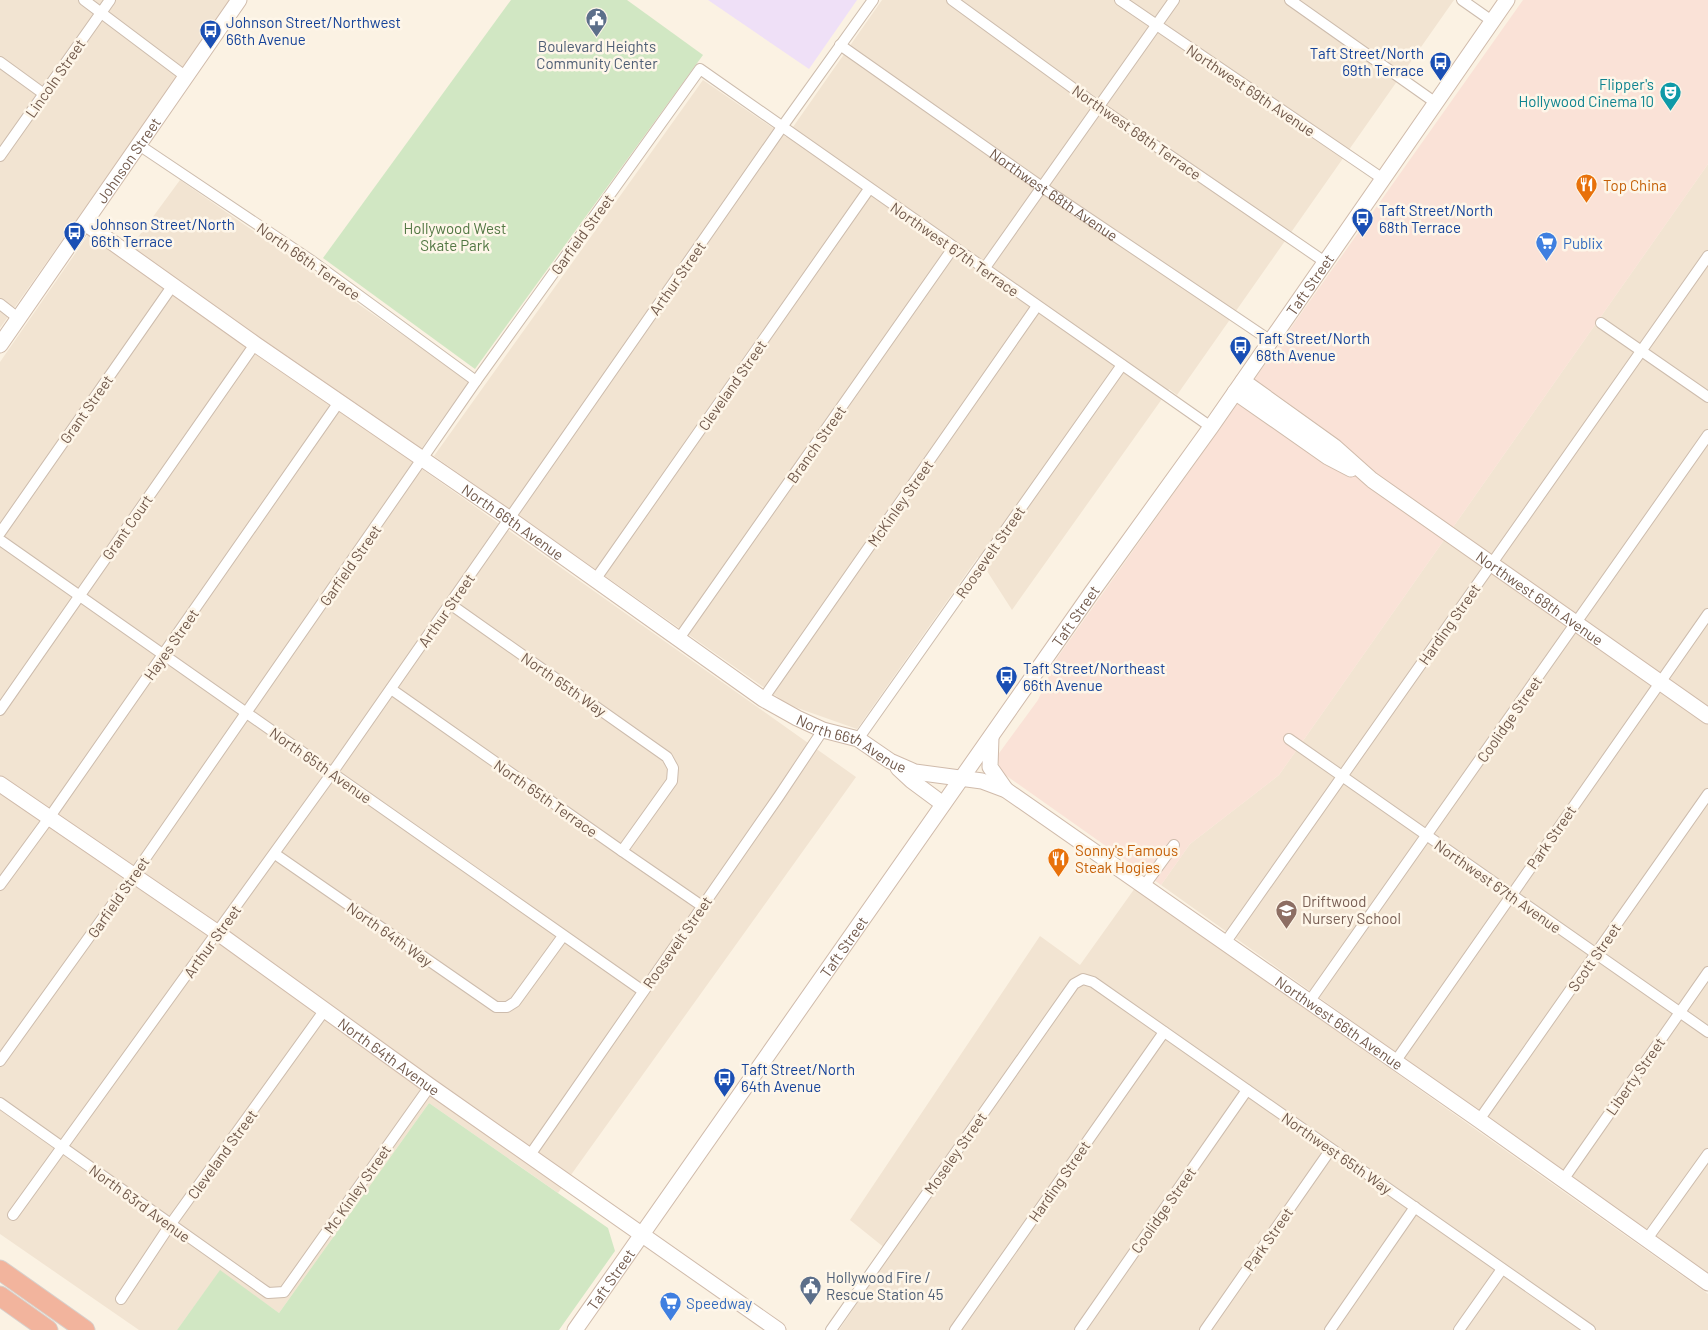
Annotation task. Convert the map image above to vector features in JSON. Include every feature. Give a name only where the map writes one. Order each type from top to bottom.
[{"type":"highway","points":[[0,1270],[85,1330]]},
{"type":"highway","points":[[0,1296],[48,1330]]},
{"type":"street","points":[[84,0],[185,76]]},
{"type":"street","name":"Lincoln Street","points":[[0,156],[110,0]]},
{"type":"street","name":"Johnson Street","points":[[0,344],[239,0]]},
{"type":"street","name":"Arthur Street","points":[[12,1215],[275,854],[782,127],[873,0]]},
{"type":"street","name":"Northwest 68th Terrace","points":[[952,0],[1099,107],[1325,262]]},
{"type":"street","name":"Northwest 69th Avenue","points":[[1120,0],[1383,179]]},
{"type":"street","points":[[984,269],[1174,0]]},
{"type":"street","points":[[1290,0],[1436,103]]},
{"type":"street","points":[[1462,0],[1492,21]]},
{"type":"street","name":"Taft Street","points":[[575,1330],[1092,592],[1211,427],[1507,0]]},
{"type":"street","name":"Northwest 68th Avenue","points":[[840,45],[1042,187],[1271,341]]},
{"type":"street","points":[[0,62],[44,94]]},
{"type":"street","name":"Northwest 67th Terrace","points":[[700,70],[1211,427]]},
{"type":"street","name":"Garfield Street","points":[[0,1061],[133,876],[476,381],[700,70]]},
{"type":"street","name":"North 66th Terrace","points":[[139,145],[312,261],[476,381]]},
{"type":"street","name":"Cleveland Street","points":[[595,580],[868,189]]},
{"type":"street","name":"North 66th Avenue","points":[[85,222],[255,344],[510,519],[763,699],[823,730],[858,739],[890,761],[915,772],[962,778]]},
{"type":"street","name":"Branch Street","points":[[678,640],[954,248]]},
{"type":"street","name":"Harding Street","points":[[1225,943],[1708,256]]},
{"type":"street","name":"Grant Street","points":[[0,533],[173,285]]},
{"type":"street","points":[[0,304],[18,318]]},
{"type":"street","name":"McKinley Street","points":[[763,699],[1038,306]]},
{"type":"street","points":[[1601,323],[1708,397]]},
{"type":"street","name":"Grant Court","points":[[0,710],[255,344]]},
{"type":"street","name":"Roosevelt Street","points":[[858,739],[1122,365]]},
{"type":"street","name":"Northwest 68th Avenue","points":[[1239,387],[1335,447],[1372,480],[1708,716]]},
{"type":"street","name":"Hayes Street","points":[[0,885],[164,655],[339,402]]},
{"type":"street","name":"Coolidge Street","points":[[1310,1002],[1708,435]]},
{"type":"street","name":"North 65th Avenue","points":[[0,540],[643,991]]},
{"type":"street","name":"North 65th Way","points":[[450,604],[667,756],[673,768],[672,781],[622,851]]},
{"type":"street","name":"Park Street","points":[[1395,1062],[1708,614]]},
{"type":"street","name":"North 65th Terrace","points":[[391,689],[702,906]]},
{"type":"street","name":"Roosevelt Street","points":[[530,1155],[823,730]]},
{"type":"street","points":[[992,735],[990,767],[993,774],[1006,790]]},
{"type":"street","name":"Northwest 67th Avenue","points":[[1289,739],[1708,1032]]},
{"type":"street","points":[[890,761],[912,781],[943,804]]},
{"type":"street","name":"Northwest 66th Avenue","points":[[962,778],[982,781],[1006,790],[1479,1120],[1708,1283]]},
{"type":"street","name":"North 64th Avenue","points":[[0,784],[218,933],[324,1011],[778,1330]]},
{"type":"street","name":"Scott Street","points":[[1479,1120],[1708,794]]},
{"type":"street","points":[[1144,886],[1174,845]]},
{"type":"street","name":"North 64th Way","points":[[275,854],[496,1007],[508,1007],[515,1002],[564,936]]},
{"type":"street","name":"Liberty Street","points":[[1563,1180],[1708,972]]},
{"type":"street","name":"Northwest 65th Way","points":[[1082,979],[1093,982],[1587,1329]]},
{"type":"street","name":"Moseley Street","points":[[831,1330],[1074,984],[1082,979]]},
{"type":"street","name":"Cleveland Street","points":[[122,1299],[170,1225],[324,1011]]},
{"type":"street","name":"Harding Street","points":[[955,1330],[1164,1032]]},
{"type":"street","name":"Mc Kinley Street","points":[[284,1292],[430,1086]]},
{"type":"street","name":"Coolidge Street","points":[[1080,1330],[1247,1090]]},
{"type":"street","name":"North 63rd Avenue","points":[[0,1103],[268,1293],[284,1292]]},
{"type":"street","name":"Park Street","points":[[1205,1330],[1331,1148]]},
{"type":"street","points":[[1647,1239],[1708,1156]]},
{"type":"street","points":[[1330,1330],[1415,1207]]},
{"type":"street","points":[[1459,1330],[1502,1269]]},
{"type":"shaded area","points":[[0,0],[232,0],[0,328]]},
{"type":"shaded area","points":[[708,0],[857,0],[809,69]]},
{"type":"shaded area","points":[[882,0],[1454,0],[1177,395],[1169,389],[1012,610],[978,557],[857,729],[789,705],[434,456],[703,80],[786,137]]},
{"type":"shaded area","points":[[1523,0],[1708,0],[1708,164],[1279,775],[1190,844],[1161,885],[1001,772],[997,756],[1038,700],[1057,658]]},
{"type":"shaded area","points":[[1708,164],[1708,1274],[1161,885],[1190,844],[1279,775]]},
{"type":"shaded area","points":[[180,180],[469,381],[412,462],[856,777],[558,1193],[429,1103],[279,1313],[220,1271],[177,1330],[139,1330],[0,1234],[0,362],[88,235],[122,259]]},
{"type":"shaded area","points":[[1135,888],[1708,1294],[1708,1330],[839,1330],[891,1253],[850,1220],[1040,936],[1080,965]]},
{"type":"green space","name":"Hollywood West Skate Park","points":[[511,0],[627,0],[703,55],[475,369],[323,258]]},
{"type":"green space","points":[[429,1103],[608,1228],[615,1251],[559,1330],[177,1330],[220,1270],[279,1313]]},
{"type":"place","name":"Boulevard Heights Community Center","points":[[597,37]]},
{"type":"place","name":"Johnson Street/Northwest 66th Avenue","points":[[210,50]]},
{"type":"place","name":"Taft Street/North 69th Terrace","points":[[1440,81]]},
{"type":"place","name":"Flipper's Hollywood Cinema 10","points":[[1670,112]]},
{"type":"place","name":"Top China","points":[[1587,204]]},
{"type":"place","name":"Taft Street/North 68th Terrace","points":[[1363,238]]},
{"type":"place","name":"Johnson Street/North 66th Terrace","points":[[75,252]]},
{"type":"place","name":"Publix","points":[[1547,262]]},
{"type":"place","name":"Taft Street/North 68th Avenue","points":[[1240,366]]},
{"type":"place","name":"Taft Street/Northeast 66th Avenue","points":[[1007,696]]},
{"type":"place","name":"Sonny's Famous Steak Hogies","points":[[1059,878]]},
{"type":"place","name":"Driftwood Nursery School","points":[[1286,929]]},
{"type":"place","name":"Taft Street/North 64th Avenue","points":[[725,1097]]},
{"type":"place","name":"Hollywood Fire / Rescue Station 45","points":[[810,1305]]},
{"type":"place","name":"Speedway","points":[[670,1322]]}]
